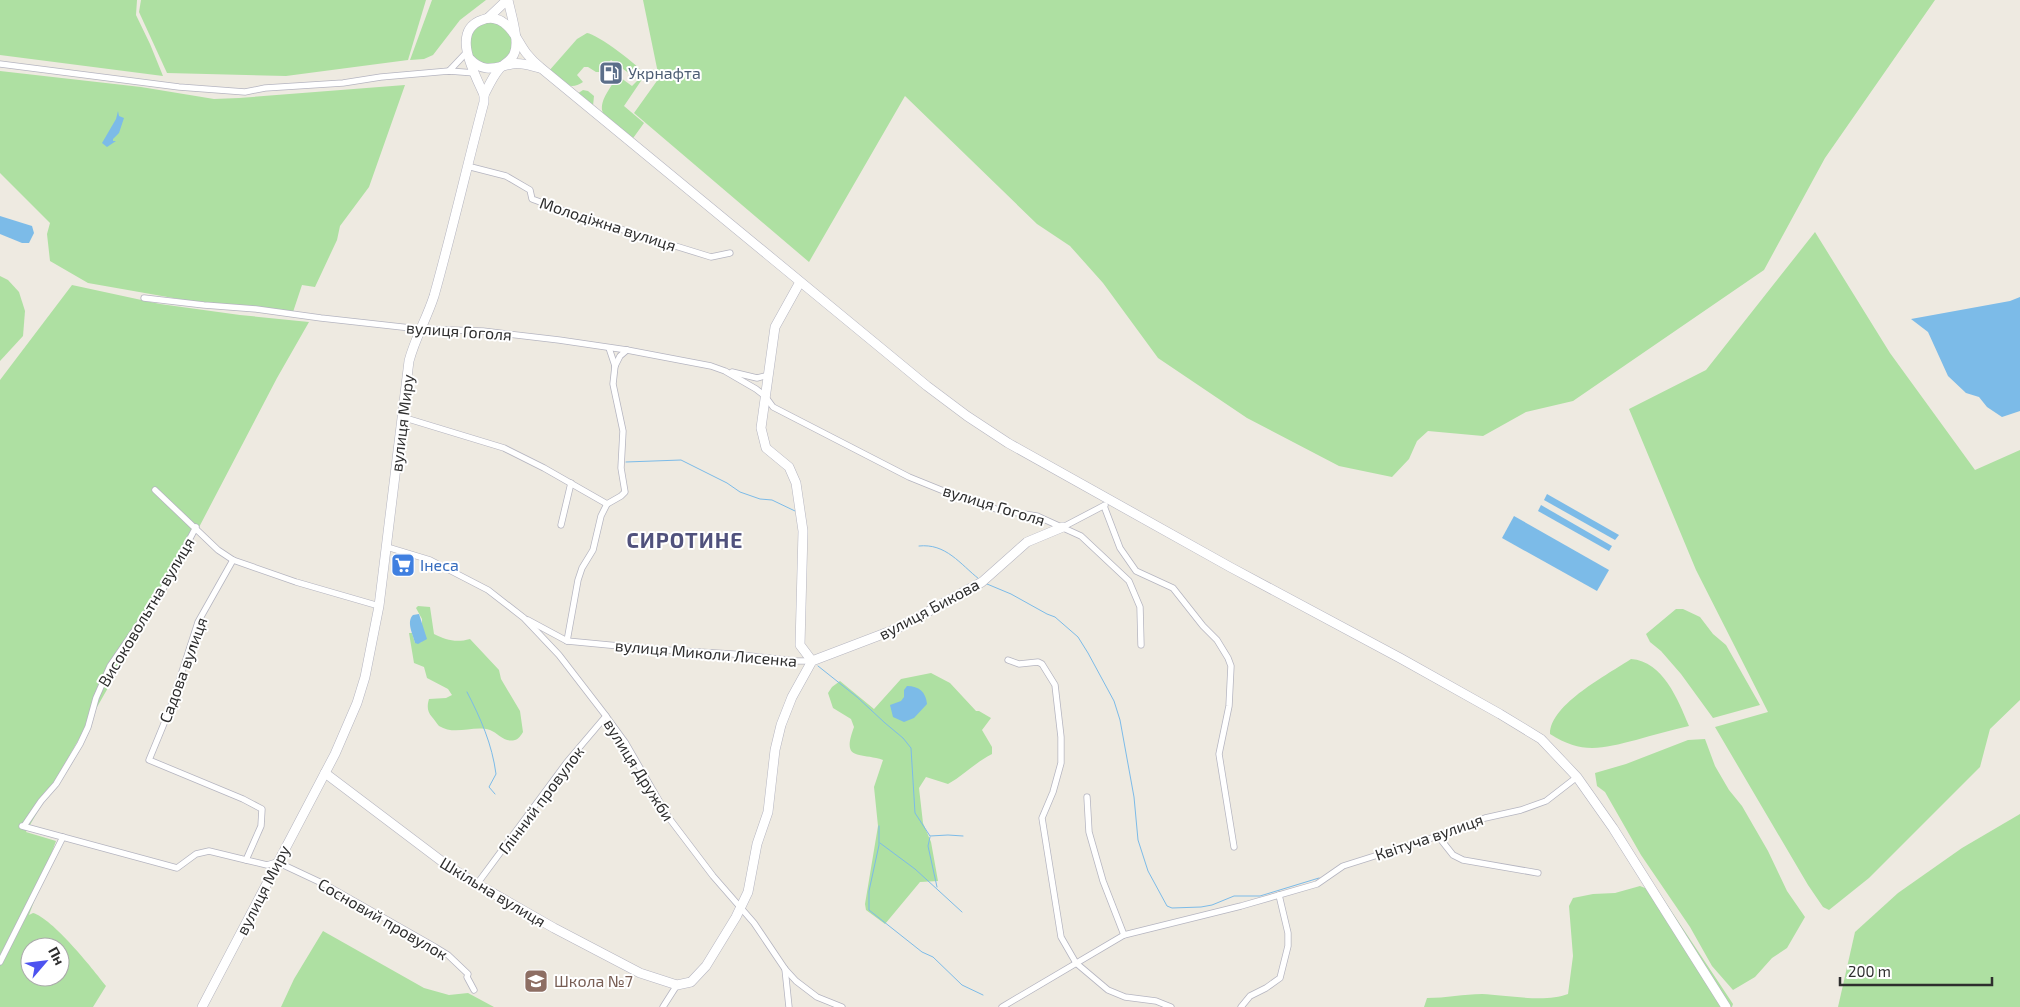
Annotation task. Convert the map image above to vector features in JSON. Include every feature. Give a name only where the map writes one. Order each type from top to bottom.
[{"type":"street","points":[[484,95],[465,45],[468,32],[476,23],[488,18],[507,0]]},
{"type":"street","points":[[484,95],[492,78],[510,60],[515,51],[516,40],[507,0]]},
{"type":"street","points":[[488,18],[502,21],[514,33],[527,54],[540,68],[927,386],[967,416],[1008,443],[1230,567],[1400,658],[1541,739],[1577,777],[1613,828],[1726,1007]]},
{"type":"street","points":[[469,56],[479,66],[492,69]]},
{"type":"street","points":[[449,71],[469,56]]},
{"type":"street","points":[[0,64],[179,87],[245,92],[264,88],[344,83],[381,77],[449,71],[475,73],[513,64],[525,64],[540,68]]},
{"type":"street","name":"вулиця Миру","points":[[202,1007],[334,754],[354,710],[365,677],[379,606],[409,360],[432,301],[484,102],[484,95]]},
{"type":"street","name":"Молодіжна вулиця","points":[[467,166],[506,176],[530,190],[532,199],[578,216],[711,257],[730,253]]},
{"type":"street","points":[[765,396],[775,327],[800,282]]},
{"type":"street","name":"вулиця Гоголя","points":[[144,298],[204,306],[256,309],[420,329],[483,331],[560,340],[627,350],[725,370],[765,396],[773,407],[909,477],[990,507],[1037,516],[1081,536],[1129,581],[1140,607],[1141,646]]},
{"type":"street","points":[[609,348],[615,366]]},
{"type":"street","points":[[567,641],[578,580],[582,568],[593,550],[601,516],[607,504],[625,492],[621,468],[623,431],[613,384],[615,366],[620,356],[627,350]]},
{"type":"street","points":[[725,370],[756,378],[769,375]]},
{"type":"street","name":"вулиця Миколи Лисенка","points":[[765,396],[761,428],[766,448],[790,467],[796,482],[803,531],[800,644],[812,661]]},
{"type":"street","points":[[402,417],[504,448],[571,482],[607,504]]},
{"type":"street","points":[[561,524],[571,482]]},
{"type":"street","points":[[155,490],[218,550],[233,560],[296,582],[379,606]]},
{"type":"street","points":[[1062,527],[1114,502]]},
{"type":"street","points":[[1104,506],[1120,548],[1136,571],[1173,588],[1203,626],[1218,640],[1226,651],[1231,666],[1229,706],[1219,754],[1234,847]]},
{"type":"street","name":"Високовольтна вулиця","points":[[63,837],[23,826],[56,784],[80,744],[88,727],[96,698],[110,666],[163,589],[196,527]]},
{"type":"street","name":"вулиця Бикова","points":[[812,661],[896,629],[982,582],[1027,542],[1062,527]]},
{"type":"street","name":"вулиця Дружби","points":[[387,547],[430,560],[488,590],[524,618],[559,655],[606,716],[625,742],[669,818],[712,876],[754,923],[785,969],[796,981],[817,997],[842,1007]]},
{"type":"street","name":"Садова вулиця","points":[[233,560],[198,622],[170,709],[149,760],[243,799],[262,809],[261,826],[246,860]]},
{"type":"street","name":"вулиця Миколи Лисенка","points":[[524,618],[567,641],[812,661]]},
{"type":"street","points":[[1008,660],[1019,664],[1038,662],[1042,664],[1055,683],[1061,737],[1060,763],[1053,792],[1042,818],[1061,937],[1076,963],[1108,990],[1125,997],[1156,1001],[1171,1007]]},
{"type":"street","points":[[663,1007],[677,985],[691,982],[706,966],[748,892],[756,844],[768,812],[775,750],[781,725],[792,697],[812,661]]},
{"type":"street","name":"Глінний провулок","points":[[477,884],[567,762],[606,716]]},
{"type":"street","name":"Шкільна вулиця","points":[[324,773],[448,866],[477,884],[554,928],[640,973],[677,985]]},
{"type":"street","name":"Квітуча вулиця","points":[[1002,1007],[1124,935],[1317,884],[1343,866],[1438,836],[1485,818],[1521,810],[1546,801],[1577,777]]},
{"type":"street","points":[[1087,797],[1089,832],[1103,881],[1124,935]]},
{"type":"street","points":[[1438,836],[1453,855],[1463,860],[1538,873]]},
{"type":"street","points":[[0,962],[63,837],[176,868],[196,854],[209,851],[267,865],[277,862]]},
{"type":"street","name":"Сосновий провулок","points":[[277,862],[326,884],[448,955],[468,974],[467,977],[474,990]]},
{"type":"street","points":[[1241,1007],[1250,996],[1280,978],[1288,946],[1288,933],[1279,895]]},
{"type":"street","points":[[785,969],[789,1007]]},
{"type":"street","points":[[1245,1007],[1248,1000]]},
{"type":"green space","points":[[0,0],[137,0],[136,15],[163,76],[0,55]]},
{"type":"green space","points":[[141,0],[426,0],[408,60],[286,76],[167,73],[139,12]]},
{"type":"green space","points":[[432,0],[486,0],[460,20],[433,55],[424,59],[410,60]]},
{"type":"green space","points":[[643,0],[1935,0],[1825,158],[1764,270],[1573,401],[1526,412],[1483,436],[1428,431],[1417,441],[1409,459],[1392,477],[1339,466],[1247,418],[1158,358],[1103,283],[1070,246],[1037,224],[905,96],[809,262],[634,113],[659,78]]},
{"type":"green space","points":[[495,21],[510,33],[512,46],[508,59],[492,68],[472,58],[468,39],[477,25]]},
{"type":"green space","points":[[587,33],[618,51],[645,75],[624,106],[644,123],[631,141],[607,119],[602,107],[603,100],[616,79],[621,78],[632,86],[638,80],[611,60],[600,72],[584,67],[577,75],[583,82],[573,86],[561,82],[548,72],[577,39]]},
{"type":"green space","points":[[0,71],[141,87],[214,99],[405,85],[369,187],[340,226],[337,240],[315,287],[302,285],[293,312],[213,305],[88,283],[50,261],[47,234],[50,223],[0,173]]},
{"type":"green space","points":[[583,90],[588,91],[594,96],[593,106],[577,94]]},
{"type":"green space","points":[[1815,232],[1890,353],[1975,470],[2020,450],[2020,700],[1990,729],[1980,767],[1869,878],[1829,910],[1823,907],[1808,885],[1715,727],[1768,712],[1696,570],[1629,409],[1706,370]]},
{"type":"green space","points":[[0,276],[8,280],[19,292],[25,311],[23,336],[0,361]]},
{"type":"green space","points":[[72,285],[160,304],[309,322],[277,378],[196,533],[26,832],[56,841],[29,915],[33,913],[41,917],[64,937],[20,937],[20,987],[70,987],[70,943],[106,986],[93,1007],[0,1007],[0,380]]},
{"type":"green space","points":[[418,606],[430,607],[434,634],[451,640],[470,639],[499,670],[501,679],[520,711],[523,732],[518,739],[511,741],[493,731],[484,729],[445,729],[439,726],[432,717],[428,708],[429,699],[446,698],[452,695],[448,689],[427,678],[424,667],[414,663],[409,633],[412,633],[415,643],[422,642],[422,619],[416,608]]},
{"type":"green space","points":[[1676,609],[1683,609],[1700,617],[1713,634],[1726,645],[1760,705],[1713,718],[1681,674],[1661,651],[1650,642],[1646,634]]},
{"type":"green space","points":[[1631,659],[1642,661],[1661,674],[1680,705],[1689,726],[1624,743],[1591,748],[1572,745],[1550,734],[1553,723],[1570,701],[1596,681]]},
{"type":"green space","points":[[931,673],[950,683],[976,711],[991,718],[982,730],[992,747],[992,754],[948,784],[926,777],[919,788],[923,823],[931,842],[938,881],[920,882],[885,924],[866,910],[865,904],[878,826],[874,787],[883,760],[855,754],[851,751],[851,738],[854,727],[851,719],[833,708],[828,693],[840,681],[874,709],[901,679]]},
{"type":"green space","points":[[1705,739],[1715,766],[1729,790],[1742,806],[1768,851],[1787,891],[1805,917],[1787,948],[1772,958],[1755,977],[1733,990],[1712,966],[1690,927],[1641,855],[1605,792],[1597,786],[1595,773],[1626,764],[1688,740]]},
{"type":"green space","points":[[2020,814],[2020,1007],[1838,1007],[1855,932],[1898,893],[1962,848]]},
{"type":"green space","points":[[1640,886],[1660,894],[1733,1004],[1732,1007],[1424,1007],[1427,998],[1482,994],[1548,998],[1568,994],[1573,956],[1569,906],[1573,898],[1593,894],[1615,893]]},
{"type":"green space","points":[[323,931],[424,988],[449,995],[468,993],[494,1007],[281,1007],[294,979]]},
{"type":"water","points":[[118,111],[119,116],[124,118],[119,133],[113,139],[113,141],[116,141],[107,147],[102,143],[116,119]]},
{"type":"water","points":[[0,216],[32,226],[34,233],[29,243],[22,243],[0,234]]},
{"type":"water","points":[[2020,297],[2020,411],[2002,417],[1987,407],[1979,397],[1966,393],[1948,376],[1928,332],[1911,319],[2010,301]]},
{"type":"water","points":[[1547,494],[1619,535],[1615,540],[1544,500]]},
{"type":"water","points":[[1541,505],[1612,546],[1609,551],[1538,511]]},
{"type":"water","points":[[1514,516],[1609,570],[1597,591],[1502,538]]},
{"type":"water","points":[[419,614],[427,639],[418,644],[415,643],[410,621],[413,615]]},
{"type":"water","points":[[907,686],[921,690],[927,704],[914,718],[904,722],[893,717],[890,705],[901,701]]},
{"type":"waterway","points":[[626,462],[681,460],[727,483],[740,492],[760,499],[772,500],[795,511]]},
{"type":"waterway","points":[[919,546],[929,546],[945,551],[979,579]]},
{"type":"waterway","points":[[987,584],[1055,617],[1078,637],[1088,653],[1114,701],[1120,720],[1134,797],[1138,840],[1148,871],[1167,906],[1172,908],[1212,905],[1234,896],[1260,896],[1319,878]]},
{"type":"waterway","points":[[818,666],[857,697],[903,738],[911,748],[915,813],[930,836],[963,836]]},
{"type":"waterway","points":[[467,692],[492,752],[496,774],[489,787],[495,794]]},
{"type":"waterway","points":[[879,826],[879,845],[869,891],[869,910],[922,952],[933,957],[962,985],[983,995]]},
{"type":"waterway","points":[[930,837],[928,846],[937,887]]},
{"type":"waterway","points":[[880,843],[915,869],[962,912]]},
{"type":"place","name":"Укрнафта","points":[[611,73]]},
{"type":"place","name":"Інеса","points":[[403,565]]},
{"type":"place","name":"Школа №7","points":[[536,981]]},
{"type":"district","name":"СИРОТИНЕ","points":[[685,541]]}]
